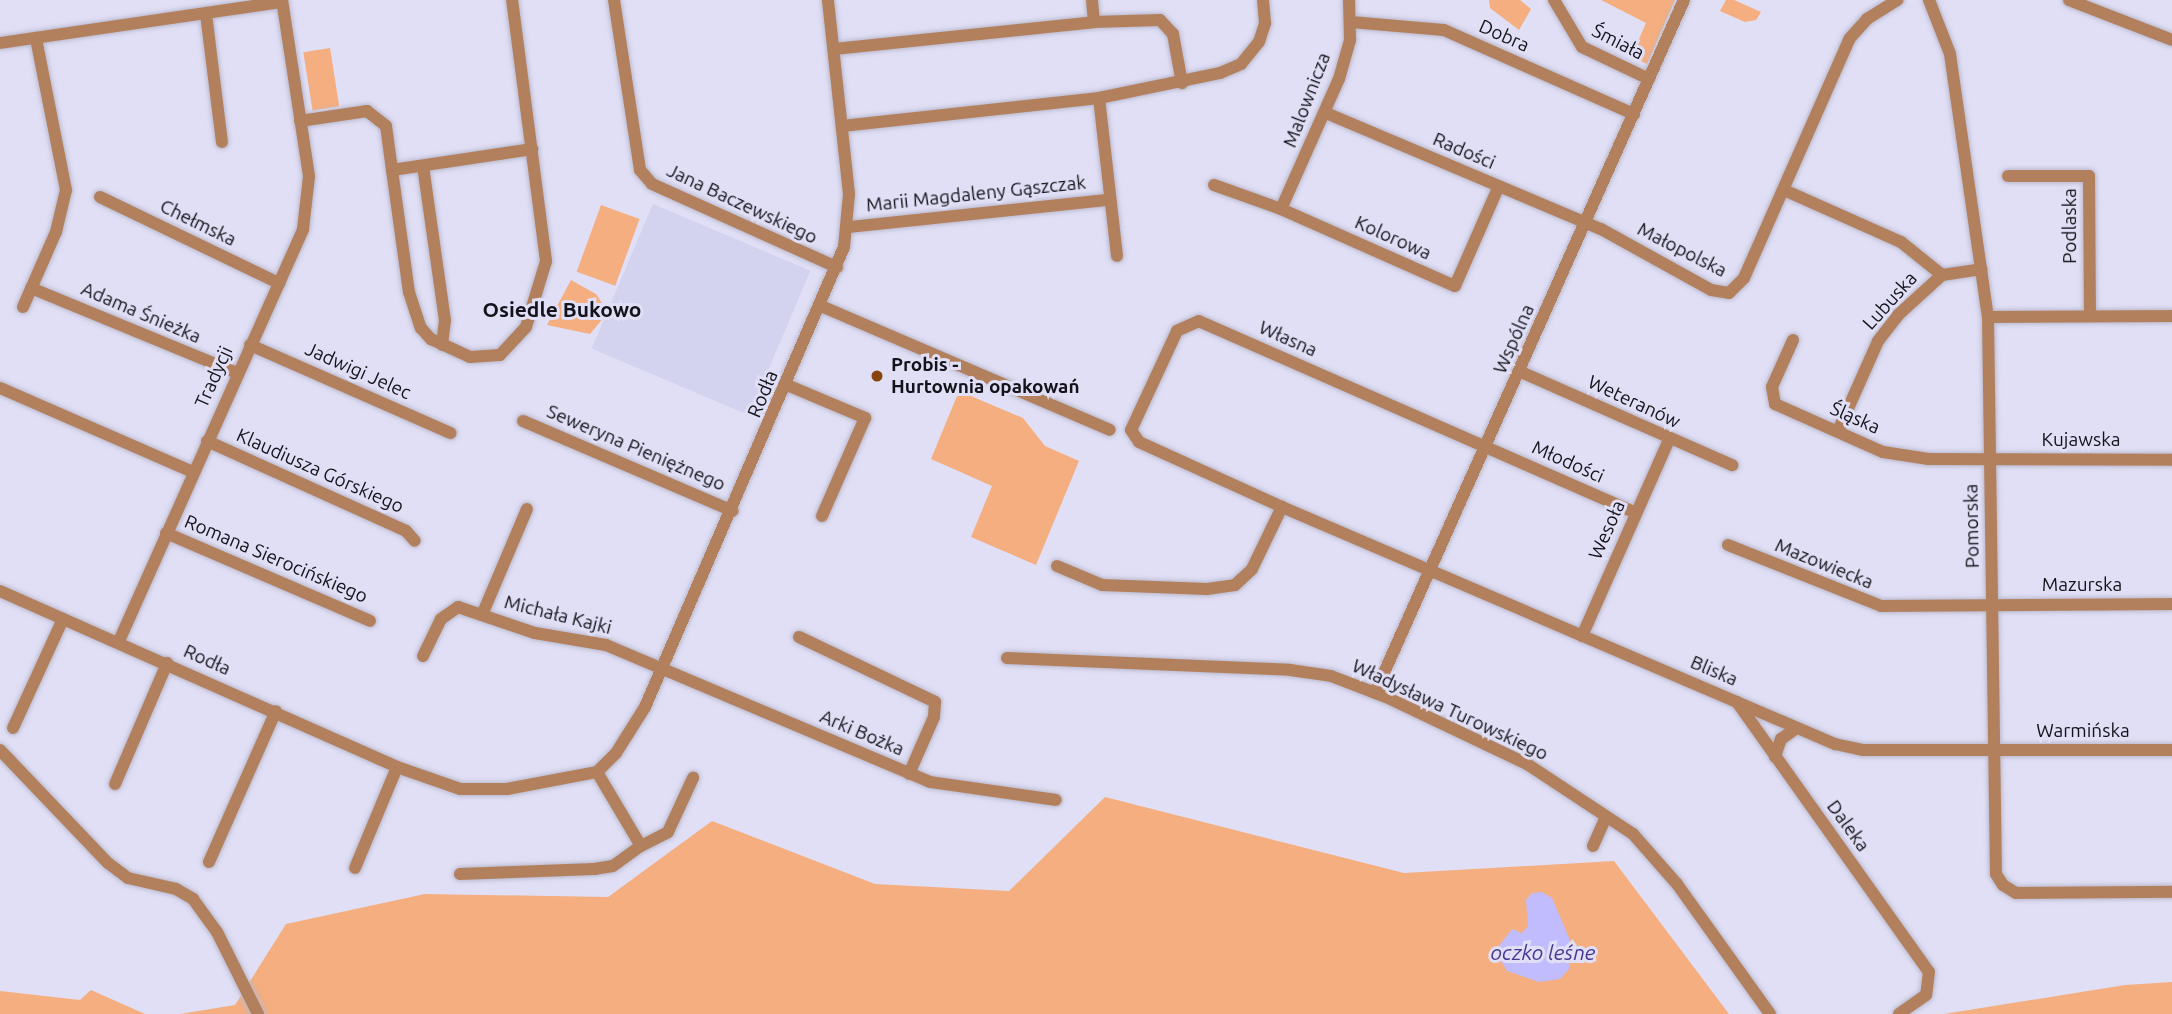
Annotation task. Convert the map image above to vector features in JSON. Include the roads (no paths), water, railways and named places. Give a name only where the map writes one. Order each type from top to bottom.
[{"type":"street","points":[[300,121],[367,111],[386,126],[413,313],[421,328],[442,345],[470,356],[500,355],[526,327],[541,290],[546,261],[512,0]]},
{"type":"street","name":"Jana Baczewskiego","points":[[614,0],[640,170],[652,184],[837,267]]},
{"type":"street","name":"Rodła","points":[[0,591],[119,641],[397,767],[460,789],[482,792],[597,772],[628,737],[662,671],[788,385],[837,267],[849,227],[842,126],[828,0]]},
{"type":"street","points":[[1092,0],[1094,22]]},
{"type":"street","points":[[842,126],[1099,98],[1182,83],[1230,70],[1255,50],[1265,23],[1263,0]]},
{"type":"street","name":"Malownicza","points":[[1281,209],[1326,113],[1350,40],[1349,0]]},
{"type":"street","name":"Śmiała","points":[[1554,0],[1582,47],[1649,79]]},
{"type":"street","name":"Wspólna","points":[[1375,693],[1485,446],[1521,372],[1684,0]]},
{"type":"street","name":"Małopolska","points":[[1587,223],[1711,290],[1729,293],[1744,278],[1850,38],[1867,19],[1898,0]]},
{"type":"street","name":"Pomorska","points":[[1929,0],[1950,54],[1989,317],[1996,874],[2008,890],[2172,892]]},
{"type":"street","points":[[2069,0],[2172,40]]},
{"type":"street","points":[[0,43],[282,1]]},
{"type":"street","name":"Tradycji","points":[[119,641],[237,373],[281,290],[309,204],[282,1]]},
{"type":"street","points":[[205,14],[222,142]]},
{"type":"street","points":[[834,49],[1094,22],[1160,20],[1173,34],[1182,83]]},
{"type":"street","name":"Dobra","points":[[1351,22],[1444,30],[1634,114]]},
{"type":"street","points":[[23,307],[56,232],[65,190],[36,38]]},
{"type":"street","name":"Marii Magdaleny Gąszczak","points":[[1099,98],[1108,200],[1117,256]]},
{"type":"street","name":"Radości","points":[[1326,113],[1587,223]]},
{"type":"street","points":[[392,170],[532,149]]},
{"type":"street","points":[[423,166],[445,320],[442,345]]},
{"type":"street","name":"Podlaska","points":[[2008,176],[2089,176],[2090,316]]},
{"type":"street","name":"Kolorowa","points":[[1214,185],[1281,209],[1455,286],[1499,186]]},
{"type":"street","points":[[1784,190],[1901,242],[1942,275]]},
{"type":"street","name":"Chełmska","points":[[100,197],[281,290]]},
{"type":"street","name":"Marii Magdaleny Gąszczak","points":[[849,227],[1108,200]]},
{"type":"street","name":"Lubuska","points":[[1838,431],[1878,341],[1920,292],[1942,275],[1982,269]]},
{"type":"street","name":"Adama Śnieżka","points":[[31,288],[237,373]]},
{"type":"street","points":[[821,306],[1110,430]]},
{"type":"street","points":[[1989,317],[2172,316]]},
{"type":"street","name":"Własna","points":[[1131,429],[1177,331],[1199,321],[1485,446]]},
{"type":"street","name":"Śląska","points":[[1793,340],[1772,387],[1775,404],[1907,458],[1990,460]]},
{"type":"street","name":"Jadwigi Jelec","points":[[250,345],[450,433]]},
{"type":"street","name":"Weteranów","points":[[1521,372],[1669,440],[1732,465]]},
{"type":"street","points":[[788,385],[865,418],[822,516]]},
{"type":"street","points":[[0,388],[193,472]]},
{"type":"street","name":"Seweryna Pieniężnego","points":[[523,421],[733,511]]},
{"type":"street","name":"Bliska","points":[[1131,429],[1139,442],[1282,508],[1797,728],[1863,750],[1995,751]]},
{"type":"street","name":"Wesoła","points":[[1582,636],[1669,440]]},
{"type":"street","name":"Klaudiusza Górskiego","points":[[207,441],[406,531],[415,541]]},
{"type":"street","name":"Młodości","points":[[1485,446],[1636,513]]},
{"type":"street","name":"Kujawska","points":[[1990,460],[2172,460]]},
{"type":"street","points":[[1057,566],[1102,585],[1207,589],[1235,585],[1252,569],[1282,508]]},
{"type":"street","name":"Michała Kajki","points":[[482,615],[527,509]]},
{"type":"street","name":"Romana Sierocińskiego","points":[[166,533],[370,621]]},
{"type":"street","name":"Mazowiecka","points":[[1728,545],[1881,606],[1993,605]]},
{"type":"street","name":"Mazurska","points":[[1993,605],[2172,604]]},
{"type":"street","name":"Michała Kajki","points":[[423,656],[448,611],[458,607],[535,633],[606,645],[662,671]]},
{"type":"street","points":[[13,728],[63,619]]},
{"type":"street","points":[[799,637],[935,702],[934,717],[909,774]]},
{"type":"street","name":"Władysława Turowskiego","points":[[1007,658],[1290,670],[1331,676],[1375,693],[1527,764],[1606,817],[1654,855],[1770,1014]]},
{"type":"street","points":[[115,784],[167,663]]},
{"type":"street","name":"Arki Bożka","points":[[662,671],[930,782],[1056,800]]},
{"type":"street","name":"Daleka","points":[[1737,702],[1929,972],[1926,995],[1899,1014]]},
{"type":"street","points":[[209,862],[276,711]]},
{"type":"street","points":[[1776,757],[1781,739],[1797,728]]},
{"type":"street","points":[[0,750],[108,863],[128,877],[176,889],[193,899],[217,932],[258,1014]]},
{"type":"street","name":"Warmińska","points":[[1995,751],[2172,750]]},
{"type":"street","points":[[355,867],[397,767]]},
{"type":"street","points":[[597,772],[641,846]]},
{"type":"street","points":[[460,874],[613,866],[641,846],[668,832],[693,778]]},
{"type":"street","points":[[1593,846],[1606,817]]},
{"type":"water","name":"oczko leśne","points":[[1542,892],[1552,898],[1573,947],[1569,969],[1560,979],[1539,982],[1507,971],[1495,951],[1512,929],[1522,933],[1528,926],[1526,900],[1532,893]]},
{"type":"place","name":"Probis - Hurtownia opakowań","points":[[877,376]]},
{"type":"district","name":"Osiedle Bukowo","points":[[562,309]]}]
